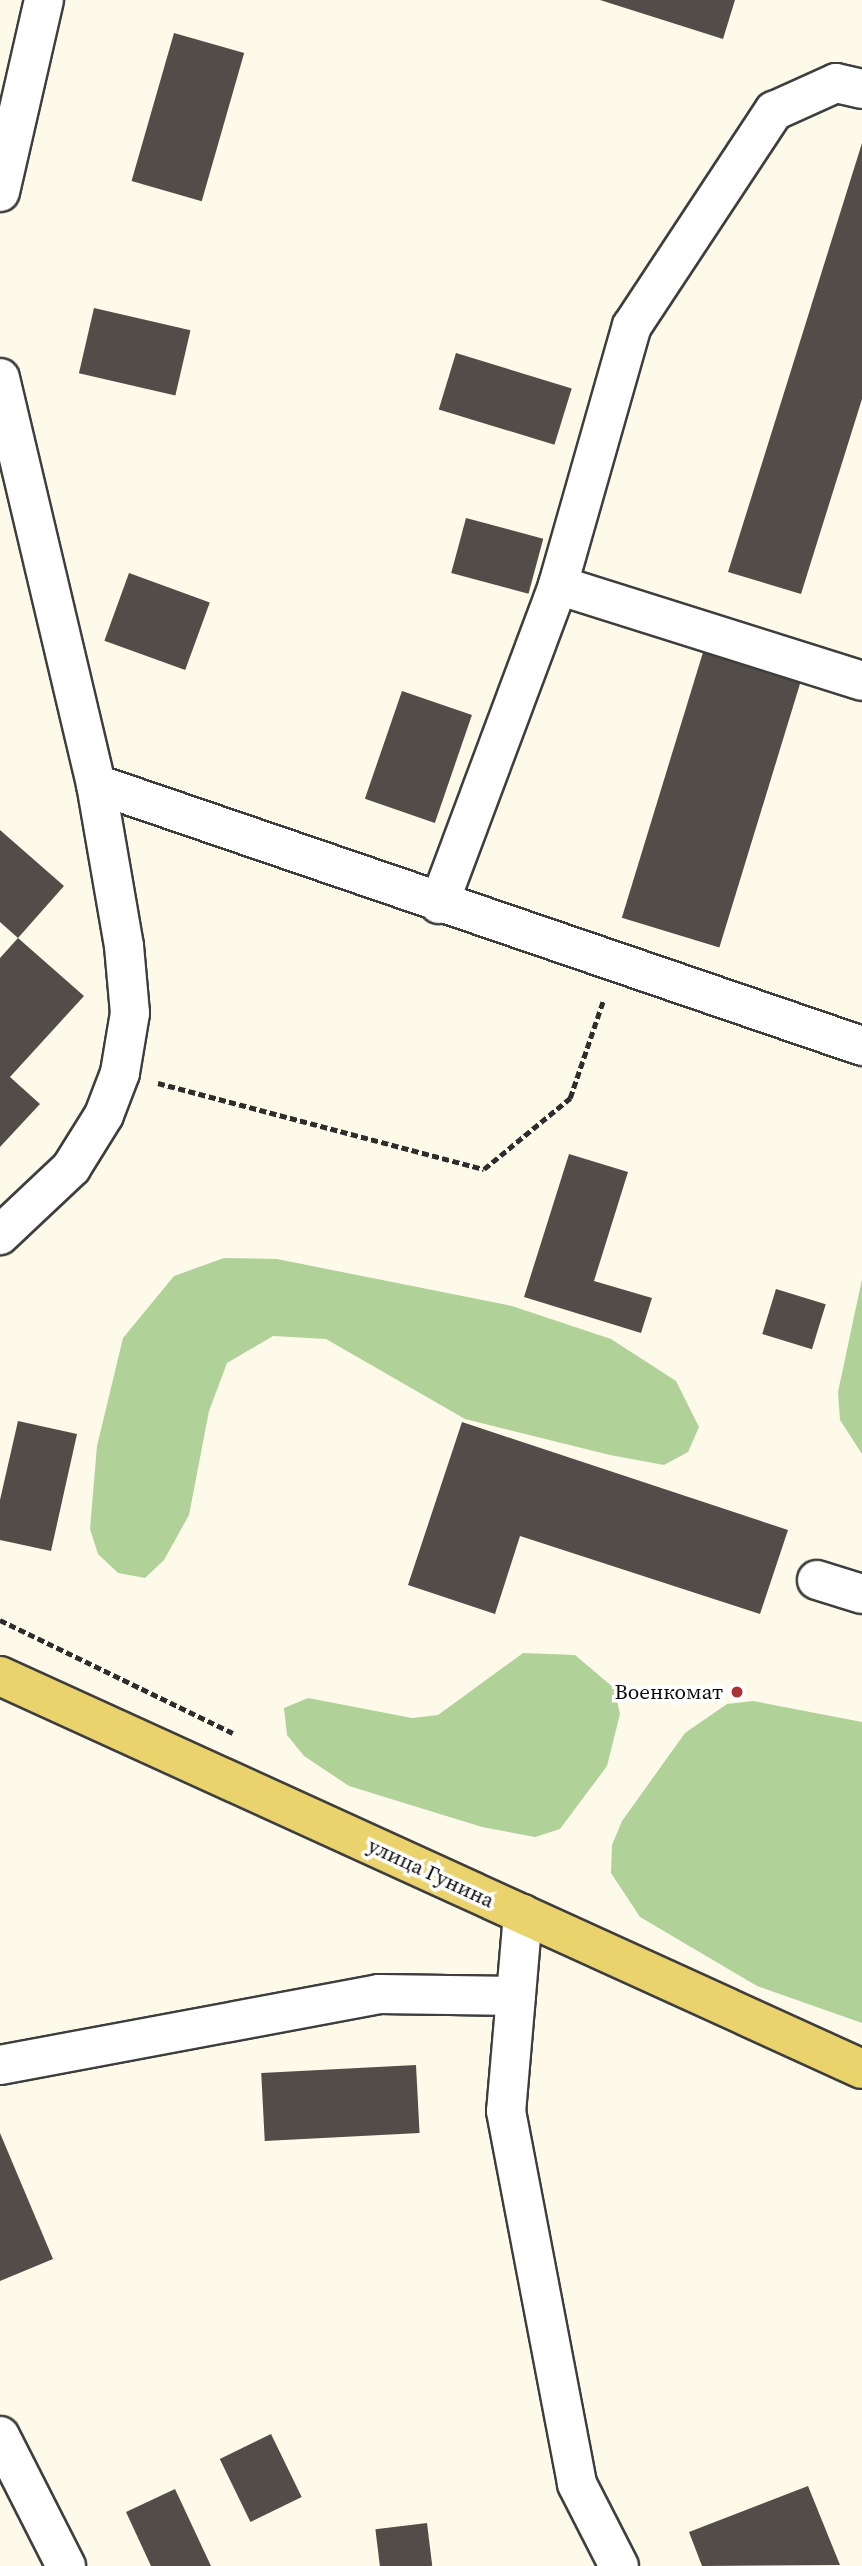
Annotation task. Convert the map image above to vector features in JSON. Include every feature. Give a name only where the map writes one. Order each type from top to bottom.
[{"type":"main road","name":"улица Гунина","points":[[0,1676],[862,2069]]},
{"type":"street","points":[[0,192],[44,0]]},
{"type":"street","points":[[439,904],[558,585],[632,326],[774,111],[836,83],[862,89]]},
{"type":"street","points":[[0,378],[96,784],[124,946],[129,999],[120,1073],[104,1115],[71,1168],[0,1235]]},
{"type":"street","points":[[558,585],[862,681]]},
{"type":"street","points":[[96,784],[439,904],[862,1045]]},
{"type":"street","points":[[817,1580],[862,1594]]},
{"type":"street","points":[[523,1914],[506,2111],[578,2484],[619,2566]]},
{"type":"street","points":[[0,2065],[379,1994],[516,1996]]},
{"type":"street","points":[[0,2436],[66,2566]]},
{"type":"path","points":[[120,1073],[484,1169],[570,1098],[616,962]]},
{"type":"green space","points":[[224,1258],[277,1259],[512,1306],[611,1339],[676,1381],[699,1427],[688,1452],[664,1465],[610,1455],[465,1419],[326,1339],[273,1336],[227,1363],[209,1411],[189,1515],[164,1560],[145,1578],[118,1573],[98,1554],[90,1529],[97,1446],[123,1338],[174,1276]]},
{"type":"green space","points":[[862,1279],[862,1454],[840,1420],[838,1392]]},
{"type":"green space","points":[[523,1653],[575,1655],[614,1688],[620,1714],[607,1766],[560,1829],[535,1837],[482,1827],[349,1786],[304,1756],[287,1735],[284,1708],[308,1698],[412,1718],[438,1715]]},
{"type":"green space","points":[[753,1701],[862,1722],[862,2023],[757,1986],[640,1917],[611,1873],[612,1845],[622,1821],[685,1733],[727,1704]]},
{"type":"building","points":[[600,0],[735,0],[723,39]]},
{"type":"building","points":[[174,33],[244,53],[202,201],[132,181]]},
{"type":"building","points":[[862,143],[862,399],[801,594],[728,572]]},
{"type":"building","points":[[94,308],[190,330],[175,396],[79,373]]},
{"type":"building","points":[[456,353],[572,388],[554,445],[439,409]]},
{"type":"building","points":[[466,518],[543,539],[529,594],[451,573]]},
{"type":"building","points":[[129,573],[210,602],[185,670],[104,641]]},
{"type":"building","points":[[704,649],[802,679],[719,948],[622,918]]},
{"type":"building","points":[[402,691],[472,715],[435,823],[365,799]]},
{"type":"building","points":[[0,830],[64,886],[18,938],[0,922]]},
{"type":"building","points":[[18,938],[84,996],[10,1077],[40,1104],[0,1147],[0,958]]},
{"type":"building","points":[[569,1154],[628,1172],[594,1281],[652,1298],[641,1333],[524,1297]]},
{"type":"building","points":[[776,1289],[826,1304],[812,1349],[762,1334]]},
{"type":"building","points":[[18,1421],[77,1434],[51,1551],[0,1540],[0,1500]]},
{"type":"building","points":[[462,1422],[788,1530],[760,1614],[520,1536],[495,1614],[408,1585]]},
{"type":"building","points":[[416,2065],[420,2133],[265,2141],[261,2073]]},
{"type":"building","points":[[0,2133],[53,2259],[0,2281]]},
{"type":"building","points":[[271,2434],[302,2497],[250,2522],[220,2459]]},
{"type":"building","points":[[808,2486],[840,2565],[702,2566],[689,2532]]},
{"type":"building","points":[[175,2489],[211,2566],[151,2566],[126,2512]]},
{"type":"building","points":[[427,2523],[432,2566],[380,2566],[375,2529]]},
{"type":"place","name":"Военкомат","points":[[737,1692]]}]
